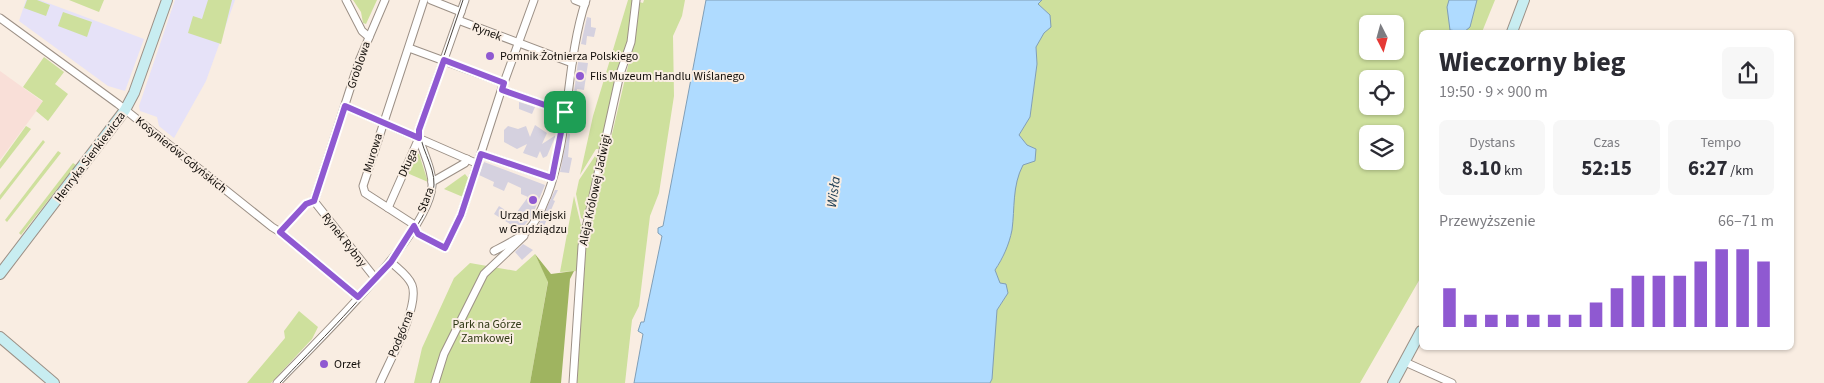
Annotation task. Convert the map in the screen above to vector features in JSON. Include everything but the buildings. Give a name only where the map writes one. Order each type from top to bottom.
[{"type":"street","name":"Henryka Sienkiewicza","points":[[0,274],[125,110],[134,93],[167,0]]},
{"type":"street","points":[[346,0],[362,31],[369,37]]},
{"type":"street","name":"Groblowa","points":[[314,201],[369,37],[385,0]]},
{"type":"street","name":"Murowa","points":[[424,0],[363,186],[365,193],[414,226],[418,234],[445,248]]},
{"type":"street","points":[[431,0],[459,15],[465,0]]},
{"type":"street","points":[[534,0],[518,44],[572,63]]},
{"type":"street","points":[[435,383],[444,354],[487,269],[524,236],[535,222],[547,197],[585,2],[575,0]]},
{"type":"street","name":"Aleja Królowej Jadwigi","points":[[573,383],[582,246],[620,74],[630,42],[636,0]]},
{"type":"street","points":[[1513,30],[1524,0]]},
{"type":"street","name":"Rynek","points":[[444,60],[459,15],[518,44],[461,215],[445,248]]},
{"type":"street","name":"Kosynierów Gdyńskich","points":[[0,18],[125,110],[280,232],[358,297]]},
{"type":"street","points":[[409,48],[444,60],[565,112]]},
{"type":"street","name":"Długa","points":[[388,208],[419,138],[419,130],[444,60]]},
{"type":"street","points":[[345,106],[478,164]]},
{"type":"street","name":"Stara","points":[[277,383],[391,262],[414,226],[430,196],[432,182],[419,138]]},
{"type":"street","points":[[481,154],[552,178]]},
{"type":"street","points":[[432,182],[467,159]]},
{"type":"street","points":[[280,232],[306,204],[314,201]]},
{"type":"street","name":"Rynek Rybny","points":[[314,201],[374,278]]},
{"type":"street","points":[[494,251],[524,236]]},
{"type":"street","name":"Podgórna","points":[[380,383],[405,324],[414,296],[412,286],[406,276],[391,262]]},
{"type":"street","points":[[1393,383],[1419,335]]},
{"type":"street","points":[[0,337],[54,383]]},
{"type":"street","points":[[1405,362],[1452,383]]},
{"type":"shaded area","points":[[26,0],[40,0],[144,39],[125,91],[108,86],[19,21]]},
{"type":"shaded area","points":[[175,0],[235,0],[206,81],[174,138],[159,126],[157,117],[140,111],[139,106]]},
{"type":"shaded area","points":[[0,71],[43,102],[0,160]]},
{"type":"green space","points":[[27,0],[37,0],[50,5],[46,16],[24,8]]},
{"type":"green space","points":[[69,0],[104,0],[99,12]]},
{"type":"green space","points":[[208,0],[232,0],[221,44],[188,33],[193,16],[202,19]]},
{"type":"green space","points":[[353,0],[377,0],[366,24],[363,23],[361,12]]},
{"type":"green space","points":[[628,0],[634,0],[630,35],[600,149],[596,149],[580,175],[593,116]]},
{"type":"green space","points":[[644,0],[685,0],[682,16],[673,36],[674,96],[659,193],[650,216],[639,306],[632,320],[625,383],[577,383],[586,245],[632,49],[639,2],[643,3]]},
{"type":"green space","points":[[1042,0],[1495,0],[1483,30],[1419,30],[1419,280],[1360,383],[990,383],[997,310],[1008,293],[1000,283],[995,270],[1003,257],[1011,232],[1016,178],[1023,165],[1027,145],[1019,135],[1030,117],[1037,64],[1036,47],[1050,15],[1038,4]]},
{"type":"green space","points":[[63,12],[92,22],[87,37],[58,26]]},
{"type":"green space","points":[[44,57],[64,72],[55,84],[68,94],[48,121],[36,111],[43,101],[23,87]]},
{"type":"green space","points":[[26,126],[31,129],[0,169],[0,162]]},
{"type":"green space","points":[[43,140],[45,142],[0,200],[0,195]]},
{"type":"green space","points":[[58,151],[61,153],[7,222],[5,220]]},
{"type":"green space","points":[[416,152],[419,154],[428,182],[407,173]]},
{"type":"green space","points":[[597,153],[600,153],[585,220],[581,218],[576,194],[579,180]]},
{"type":"green space","points":[[73,163],[76,165],[21,235],[19,233]]},
{"type":"green space","points":[[465,174],[469,179],[463,197],[444,189]]},
{"type":"green space","points":[[574,196],[581,225],[584,223],[578,271],[560,272]]},
{"type":"green space","name":"Park na Górze Zamkowej","points":[[535,254],[548,281],[530,383],[414,383],[422,348],[454,278],[470,263],[516,271]]},
{"type":"green space","points":[[535,254],[551,274],[574,271],[570,279],[561,383],[530,383],[548,282]]},
{"type":"green space","points":[[299,311],[318,327],[312,339],[271,383],[247,383],[285,338],[284,331]]},
{"type":"water","name":"Wisła","points":[[706,0],[1042,0],[1038,4],[1050,15],[1051,27],[1044,33],[1036,47],[1037,64],[1030,117],[1019,135],[1027,145],[1036,149],[1035,161],[1023,165],[1019,173],[1015,189],[1011,236],[1001,261],[995,270],[1000,283],[1006,284],[1008,293],[997,310],[992,379],[990,383],[634,383],[643,334],[638,331],[641,322],[644,322],[662,236],[658,233],[658,228],[663,226]]},
{"type":"water","points":[[1449,0],[1477,0],[1470,27],[1466,30],[1450,30],[1447,7]]},
{"type":"tram line","points":[[280,383],[369,288],[413,232],[428,206],[434,178],[421,141],[420,126],[463,0]]},
{"type":"place","name":"Pomnik Żołnierza Polskiego","points":[[490,56]]},
{"type":"place","name":"Flis Muzeum Handlu Wiślanego","points":[[580,76]]},
{"type":"place","name":"Urząd Miejski w Grudziądzu","points":[[533,200]]},
{"type":"place","name":"Orzeł","points":[[324,364]]},
{"type":"route","points":[[444,60],[504,83],[502,90],[565,112],[561,142],[552,178],[481,154],[461,215],[445,248],[441,248],[418,234],[414,226],[391,262],[358,297],[280,232],[306,204],[314,201],[345,106],[419,138],[419,130],[444,60]]}]
